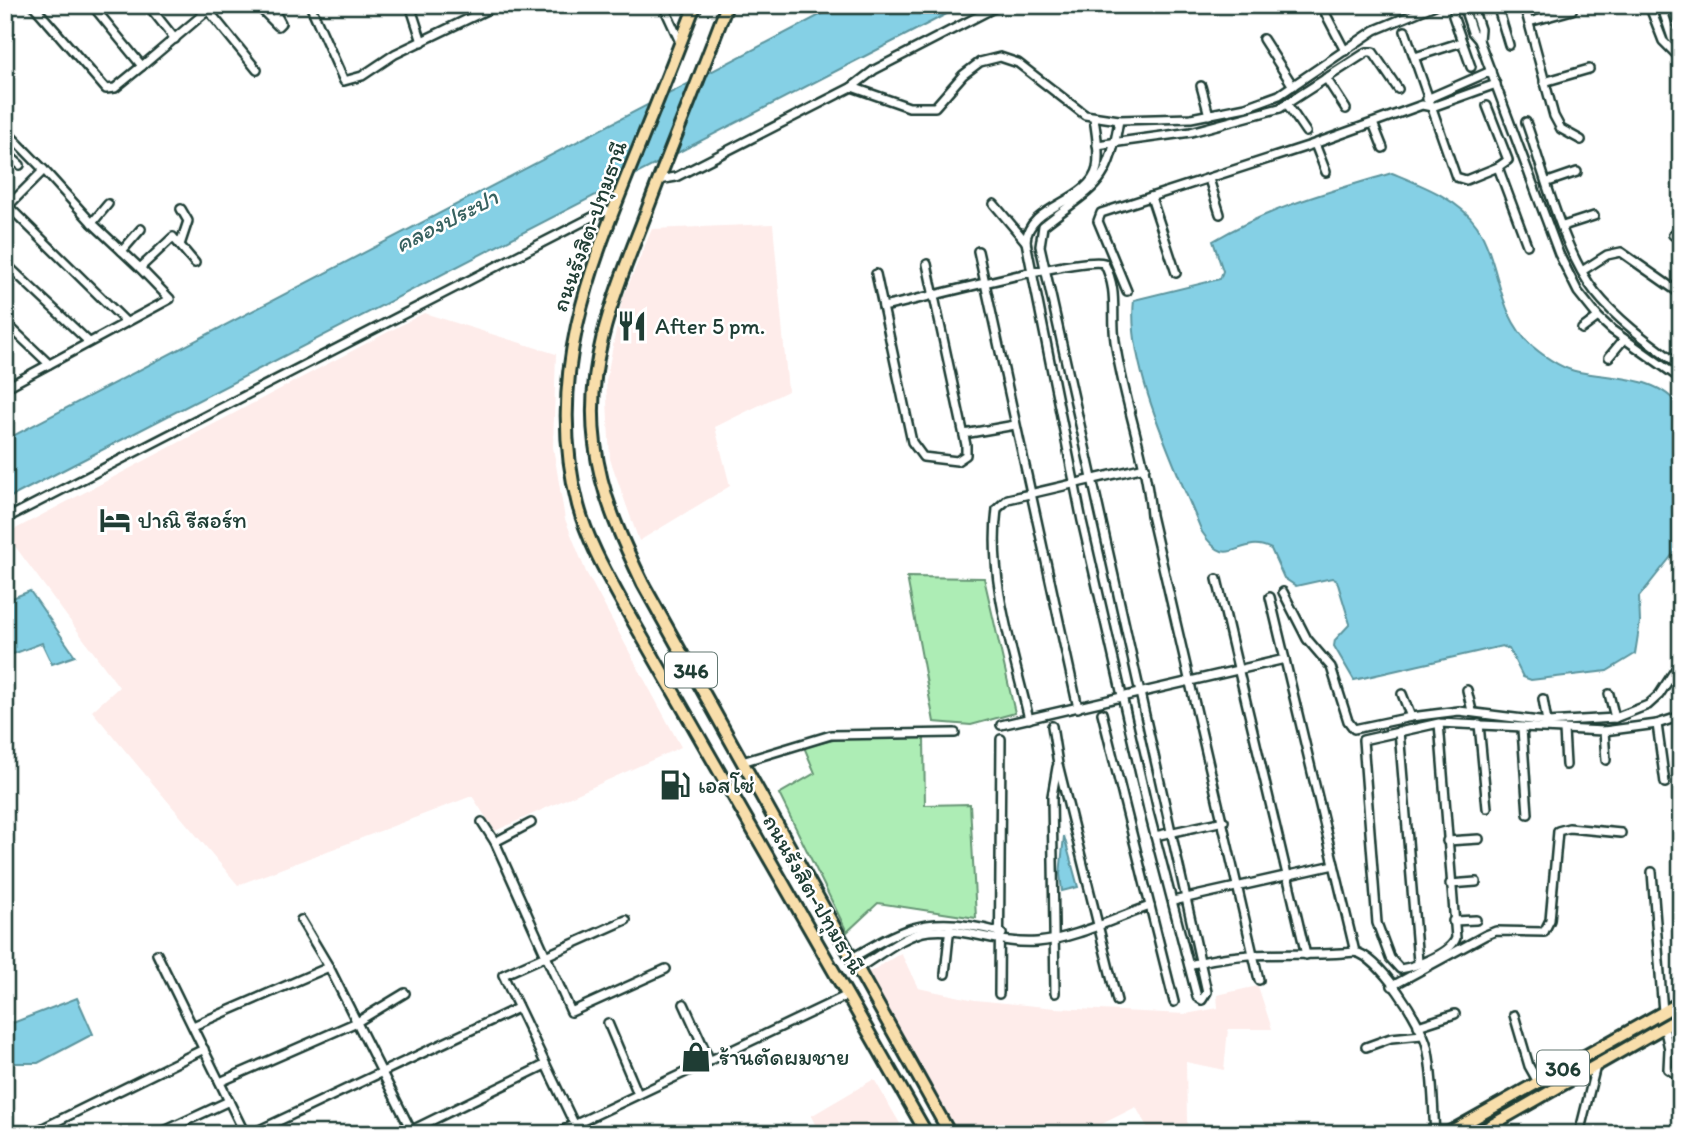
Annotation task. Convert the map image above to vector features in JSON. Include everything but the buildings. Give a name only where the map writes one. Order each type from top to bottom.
[{"type":"main road","name":"ถนนรังสิต-ปทุมธานี","points":[[726,5],[600,339],[593,395],[594,442],[605,499],[620,537],[742,762],[950,1134]]},
{"type":"main road","name":"ถนนรังสิต-ปทุมธานี","points":[[695,6],[613,211],[582,302],[568,369],[569,456],[578,506],[610,579],[927,1134]]},
{"type":"main road","points":[[801,914],[821,903]]},
{"type":"main road","name":"306","points":[[1446,1134],[1681,1002]]},
{"type":"main road","name":"306","points":[[1476,1134],[1681,1017]]},
{"type":"street","points":[[33,5],[106,89],[115,88],[209,7],[257,70]]},
{"type":"street","points":[[92,5],[142,66]]},
{"type":"street","points":[[148,5],[175,39]]},
{"type":"street","points":[[257,5],[278,26],[281,23],[271,5]]},
{"type":"street","points":[[310,5],[344,81],[362,75],[395,54],[497,5]]},
{"type":"street","points":[[410,5],[422,42]]},
{"type":"street","points":[[663,5],[681,43]]},
{"type":"street","points":[[660,176],[676,177],[852,87],[874,70],[1000,5]]},
{"type":"street","points":[[1321,5],[1345,51]]},
{"type":"street","points":[[852,87],[909,107],[935,107],[963,75],[980,62],[1000,57],[1018,63],[1077,111],[1094,118],[1170,120],[1209,115],[1246,107],[1293,86],[1375,30],[1435,5]]},
{"type":"street","points":[[1463,5],[1472,32],[1479,40],[1496,84],[1559,254],[1578,292],[1598,317],[1624,339],[1681,379]]},
{"type":"street","points":[[1472,5],[1480,29],[1479,40]]},
{"type":"street","points":[[1497,5],[1510,45]]},
{"type":"street","points":[[1524,5],[1554,116],[1561,129],[1581,140]]},
{"type":"street","points":[[1544,5],[1548,17]]},
{"type":"street","points":[[1649,5],[1663,41],[1681,59]]},
{"type":"street","points":[[1661,5],[1672,38],[1681,48]]},
{"type":"street","points":[[1529,22],[1572,10]]},
{"type":"street","points":[[1453,16],[1471,67]]},
{"type":"street","points":[[1405,31],[1459,180],[1506,163],[1507,156],[1487,106]]},
{"type":"street","points":[[1663,41],[1672,38]]},
{"type":"street","points":[[1263,39],[1293,86]]},
{"type":"street","points":[[1415,57],[1462,42]]},
{"type":"street","points":[[1097,145],[1191,132],[1287,104],[1370,51],[1398,89]]},
{"type":"street","points":[[1544,82],[1589,69]]},
{"type":"street","points":[[1422,105],[1428,97],[1491,72]]},
{"type":"street","points":[[1326,78],[1346,108]]},
{"type":"street","points":[[1127,291],[1102,232],[1099,217],[1105,211],[1315,144],[1422,105],[1432,107],[1496,84]]},
{"type":"street","points":[[1201,86],[1209,115]]},
{"type":"street","points":[[1287,104],[1306,132]]},
{"type":"street","points":[[1094,118],[1097,145],[1094,176],[1083,189],[1041,217],[1030,228],[1026,242],[1105,623],[1155,836],[1197,997],[1202,1000],[1207,992],[1090,479],[1040,246],[1043,226],[1090,192],[1103,178],[1116,141],[1119,120]]},
{"type":"street","points":[[1526,122],[1563,226],[1582,271],[1595,293],[1613,311],[1679,361]]},
{"type":"street","points":[[1373,123],[1382,148]]},
{"type":"street","points":[[5,130],[92,223],[170,299],[7,384]]},
{"type":"street","points":[[1315,144],[1326,172]]},
{"type":"street","points":[[5,152],[20,165]]},
{"type":"street","points":[[1498,167],[1527,245]]},
{"type":"street","points":[[44,170],[7,208],[126,322]]},
{"type":"street","points":[[1548,182],[1577,172]]},
{"type":"street","points":[[1209,179],[1220,214]]},
{"type":"street","points":[[1150,197],[1176,273]]},
{"type":"street","points":[[92,223],[108,204]]},
{"type":"street","points":[[994,204],[1026,242]]},
{"type":"street","points":[[180,245],[188,221],[181,209]]},
{"type":"street","points":[[5,519],[602,212],[613,211]]},
{"type":"street","points":[[1563,226],[1594,216]]},
{"type":"street","points":[[122,251],[141,229]]},
{"type":"street","points":[[1673,235],[1681,240]]},
{"type":"street","points":[[141,268],[173,237],[195,263]]},
{"type":"street","points":[[978,251],[1078,708]]},
{"type":"street","points":[[1582,271],[1608,255],[1621,252],[1681,294]]},
{"type":"street","points":[[883,307],[1094,261],[1104,263],[1107,268],[1116,302],[1115,343],[1145,467],[1151,515],[1259,980]]},
{"type":"street","points":[[5,263],[89,342]]},
{"type":"street","points":[[876,274],[909,430],[917,452],[932,459],[957,461],[966,455],[964,435],[927,264]]},
{"type":"street","points":[[1582,329],[1598,317]]},
{"type":"street","points":[[5,322],[49,364]]},
{"type":"street","points":[[1609,357],[1624,339]]},
{"type":"street","points":[[964,435],[1015,425]]},
{"type":"street","points":[[1029,719],[995,575],[993,540],[999,504],[1030,493],[1145,467]]},
{"type":"street","points":[[1217,579],[1306,955]]},
{"type":"street","points":[[1283,593],[1307,639],[1335,676],[1350,727],[1360,730],[1410,717],[1472,712],[1547,722],[1615,718],[1648,705],[1659,695],[1681,661]]},
{"type":"street","points":[[1270,597],[1355,952]]},
{"type":"street","points":[[1105,623],[1122,620]]},
{"type":"street","points":[[1001,725],[1285,659]]},
{"type":"street","points":[[1467,690],[1472,712]]},
{"type":"street","points":[[1402,694],[1410,717]]},
{"type":"street","points":[[1609,694],[1615,718]]},
{"type":"street","points":[[1543,699],[1547,722]]},
{"type":"street","points":[[1102,713],[1174,1002]]},
{"type":"street","points":[[1439,723],[1454,943],[1405,968],[1395,966],[1380,937],[1362,746],[1367,737],[1439,723],[1604,732],[1657,724],[1681,716]]},
{"type":"street","points":[[1479,724],[1487,808]]},
{"type":"street","points":[[1657,724],[1665,783]]},
{"type":"street","points":[[1052,726],[1058,764],[1116,1001]]},
{"type":"street","points":[[1522,729],[1528,814]]},
{"type":"street","points":[[1564,730],[1566,765]]},
{"type":"street","points":[[1399,731],[1418,962]]},
{"type":"street","points":[[1604,732],[1606,760]]},
{"type":"street","points":[[742,762],[831,735],[955,733]]},
{"type":"street","points":[[999,994],[1001,739]]},
{"type":"street","points":[[1055,993],[1052,796],[1058,764]]},
{"type":"street","points":[[1139,768],[1155,764]]},
{"type":"street","points":[[1155,836],[1224,821]]},
{"type":"street","points":[[482,822],[495,842],[571,1012],[666,969]]},
{"type":"street","points":[[495,842],[531,823]]},
{"type":"street","points":[[1392,986],[1496,931],[1544,932],[1550,920],[1558,831],[1569,828],[1621,833]]},
{"type":"street","points":[[1447,841],[1479,839]]},
{"type":"street","points":[[1173,901],[1334,864]]},
{"type":"street","points":[[1652,872],[1662,1012]]},
{"type":"street","points":[[1450,884],[1476,882]]},
{"type":"street","points":[[855,964],[910,928],[926,923],[1011,940],[1037,942],[1150,906]]},
{"type":"street","points":[[301,920],[329,967],[410,1133],[545,1065]]},
{"type":"street","points":[[579,1134],[503,975],[626,920]]},
{"type":"street","points":[[1453,921],[1475,920]]},
{"type":"street","points":[[945,974],[950,927]]},
{"type":"street","points":[[1189,965],[1252,953],[1306,955],[1355,952],[1369,958],[1392,986],[1420,1031],[1428,1053],[1436,1134]]},
{"type":"street","points":[[158,954],[245,1134]]},
{"type":"street","points":[[193,1027],[329,967]]},
{"type":"street","points":[[220,1082],[357,1022],[405,993]]},
{"type":"street","points":[[555,1134],[848,995]]},
{"type":"street","points":[[684,1004],[709,1061]]},
{"type":"street","points":[[251,1134],[518,1008]]},
{"type":"street","points":[[1366,1047],[1420,1031],[1455,1014]]},
{"type":"street","points":[[1514,1015],[1530,1066],[1538,1082]]},
{"type":"street","points":[[608,1023],[638,1094]]},
{"type":"street","points":[[1664,1026],[1668,1069],[1681,1077]]},
{"type":"street","points":[[31,1134],[204,1049]]},
{"type":"street","points":[[1579,1134],[1596,1066]]},
{"type":"street","points":[[158,1134],[229,1101]]},
{"type":"shaded area","points":[[773,224],[788,391],[715,427],[730,486],[639,541],[610,459],[606,381],[622,300],[652,229]]},
{"type":"shaded area","points":[[424,313],[556,354],[553,447],[565,519],[586,572],[681,747],[495,831],[472,796],[238,885],[92,711],[119,687],[6,534]]},
{"type":"shaded area","points":[[901,953],[918,988],[975,1000],[1055,1008],[1186,1014],[1218,1008],[1217,995],[1258,986],[1272,1029],[1228,1029],[1224,1070],[1186,1062],[1187,1121],[1192,1134],[1151,1134],[1136,1107],[1094,1128],[1097,1134],[959,1134],[868,973]]},
{"type":"shaded area","points":[[874,1079],[906,1134],[820,1134],[811,1116]]},
{"type":"green space","points":[[907,577],[984,578],[1015,713],[971,725],[934,722]]},
{"type":"green space","points":[[842,738],[924,738],[925,805],[970,804],[976,918],[878,903],[847,932],[779,794],[815,773],[804,747]]},
{"type":"water","name":"คลองประปา","points":[[839,5],[964,5],[5,500],[5,440]]},
{"type":"water","points":[[1392,173],[1439,194],[1469,216],[1485,241],[1512,319],[1532,346],[1566,368],[1648,384],[1672,398],[1681,409],[1681,544],[1639,597],[1640,622],[1635,654],[1607,671],[1531,680],[1523,677],[1509,649],[1502,646],[1354,680],[1334,646],[1335,640],[1350,624],[1337,581],[1332,578],[1296,586],[1284,578],[1271,549],[1250,545],[1227,552],[1212,544],[1202,532],[1167,449],[1145,386],[1134,327],[1134,300],[1220,279],[1223,271],[1213,241],[1278,210]]},
{"type":"water","points":[[30,591],[75,656],[52,664],[42,643],[5,657],[5,601]]},
{"type":"water","points":[[1064,836],[1078,887],[1062,891],[1060,874]]},
{"type":"water","points":[[77,998],[93,1034],[38,1063],[7,1063],[5,1026]]},
{"type":"place","name":"After 5 pm.","points":[[632,326]]},
{"type":"place","name":"ปาณิ รีสอร์ท","points":[[115,520]]},
{"type":"place","name":"เอสโซ่","points":[[675,785]]},
{"type":"place","name":"ร้านตัดผมชาย","points":[[696,1057]]}]
